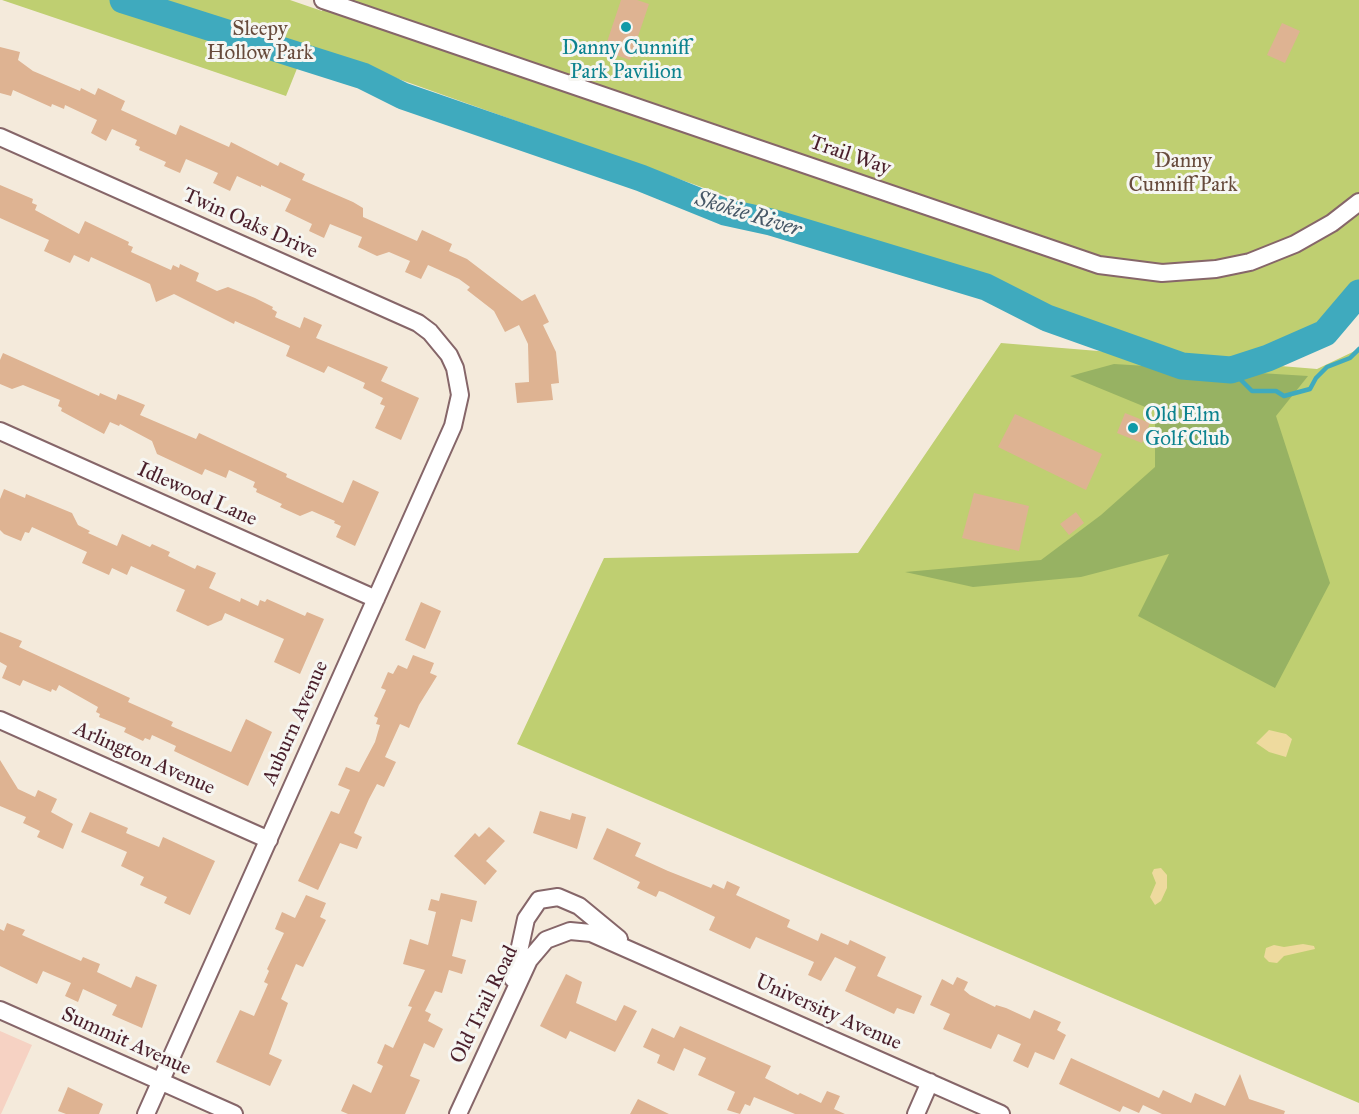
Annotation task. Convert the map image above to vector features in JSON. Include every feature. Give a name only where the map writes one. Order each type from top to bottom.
[{"type":"street","name":"Trail Way","points":[[323,0],[1099,265],[1162,273],[1216,269],[1250,262],[1295,244],[1332,223],[1359,202]]},
{"type":"street","name":"Twin Oaks Drive","points":[[0,137],[418,323],[430,332],[449,355],[457,380]]},
{"type":"street","name":"Auburn Avenue","points":[[146,1114],[453,426],[460,395],[457,380]]},
{"type":"street","name":"Idlewood Lane","points":[[0,432],[376,599]]},
{"type":"street","name":"Arlington Avenue","points":[[0,720],[269,840]]},
{"type":"street","points":[[509,1001],[526,919],[538,900],[558,897],[579,906],[636,953]]},
{"type":"street","name":"Old Trail Road","points":[[458,1114],[529,960],[546,940],[570,931],[591,933],[636,953]]},
{"type":"street","name":"University Avenue","points":[[636,953],[1001,1114]]},
{"type":"street","name":"Summit Avenue","points":[[0,1010],[234,1114]]},
{"type":"street","points":[[916,1114],[930,1082]]},
{"type":"shaded area","points":[[0,1031],[32,1045],[1,1114],[0,1114]]},
{"type":"green space","name":"Danny Cunniff Park","points":[[2,0],[290,0],[322,11],[327,0],[1359,0],[1359,285],[1332,316],[1242,359],[1164,352],[306,46],[286,96]]},
{"type":"green space","points":[[1001,343],[1317,369],[1359,349],[1359,1103],[517,744],[604,558],[858,553]]},
{"type":"green space","points":[[1114,364],[1308,376],[1276,416],[1330,583],[1275,688],[1138,616],[1169,554],[1081,577],[973,587],[905,572],[1041,560],[1101,515],[1155,467],[1155,411],[1070,376]]},
{"type":"sand","points":[[1269,730],[1286,734],[1292,739],[1286,757],[1269,752],[1256,743]]},
{"type":"sand","points":[[1161,868],[1167,875],[1167,888],[1161,901],[1155,905],[1150,897],[1156,883],[1152,873],[1154,869]]},
{"type":"sand","points":[[1303,944],[1314,946],[1315,949],[1284,956],[1277,963],[1269,962],[1264,957],[1266,948],[1274,945],[1284,947]]},
{"type":"building","name":"Danny Cunniff Park Pavilion","points":[[621,0],[637,0],[649,4],[630,60],[604,51]]},
{"type":"building","points":[[1282,23],[1300,31],[1285,63],[1267,55]]},
{"type":"building","points":[[0,47],[20,52],[18,60],[33,71],[80,91],[81,88],[95,95],[98,88],[125,101],[121,110],[176,135],[180,125],[229,147],[231,142],[278,166],[280,162],[305,174],[302,180],[363,208],[363,217],[417,241],[422,230],[452,244],[449,251],[467,259],[522,301],[535,294],[549,322],[543,325],[556,352],[559,383],[551,384],[553,400],[517,403],[515,383],[529,382],[528,344],[519,325],[505,332],[494,311],[467,290],[470,287],[459,279],[428,265],[421,279],[405,272],[410,261],[389,252],[377,256],[358,247],[362,237],[330,224],[324,238],[309,231],[312,224],[285,211],[291,199],[261,185],[261,187],[237,176],[230,191],[213,183],[218,173],[186,159],[180,173],[164,166],[166,162],[139,150],[140,147],[135,145],[137,140],[112,129],[106,141],[91,133],[97,120],[65,105],[64,109],[52,104],[51,107],[13,90],[11,96],[0,93]]},
{"type":"building","points":[[0,185],[33,199],[32,203],[37,205],[35,210],[79,234],[85,221],[129,242],[128,245],[133,247],[131,252],[171,270],[173,265],[179,268],[180,264],[199,273],[196,281],[217,291],[228,287],[255,298],[273,307],[272,309],[277,312],[275,317],[300,328],[304,317],[322,325],[316,338],[388,367],[381,381],[419,398],[401,440],[375,428],[385,406],[380,404],[383,398],[363,388],[365,383],[328,366],[324,373],[286,356],[290,346],[235,321],[234,324],[174,294],[156,302],[150,284],[91,257],[89,262],[74,255],[70,263],[44,251],[49,240],[0,218]]},
{"type":"building","points":[[3,353],[99,396],[100,393],[116,400],[118,394],[145,405],[140,415],[196,439],[199,433],[343,503],[353,480],[379,492],[355,546],[336,537],[341,526],[334,523],[335,521],[312,511],[300,516],[280,507],[282,504],[256,492],[257,489],[253,487],[255,482],[229,470],[226,478],[205,469],[202,475],[157,454],[152,441],[120,424],[119,426],[110,422],[104,434],[61,411],[62,408],[58,406],[60,400],[23,385],[12,389],[0,384],[0,360]]},
{"type":"building","name":"Old Elm Golf Club","points":[[1125,413],[1150,423],[1142,443],[1117,433]]},
{"type":"building","points":[[1015,414],[1102,454],[1086,490],[998,447]]},
{"type":"building","points":[[4,489],[25,498],[26,494],[72,513],[78,525],[90,531],[88,533],[117,546],[122,534],[150,547],[152,544],[170,552],[168,556],[195,569],[197,565],[216,573],[209,588],[240,602],[241,598],[258,606],[260,600],[265,602],[267,599],[305,616],[307,612],[324,619],[300,674],[274,662],[284,639],[225,613],[222,620],[208,626],[176,611],[185,590],[131,566],[127,575],[112,568],[109,575],[82,563],[87,552],[32,527],[29,533],[25,532],[21,541],[4,534],[0,530],[0,499]]},
{"type":"building","points":[[974,493],[1029,506],[1019,551],[962,538]]},
{"type":"building","points":[[1076,512],[1084,523],[1069,535],[1060,524]]},
{"type":"building","points":[[421,602],[441,611],[425,649],[405,640]]},
{"type":"building","points":[[0,632],[22,641],[19,647],[130,698],[128,702],[173,722],[171,726],[231,752],[246,719],[272,732],[248,786],[174,751],[176,746],[152,735],[150,740],[145,738],[143,741],[124,732],[126,728],[99,717],[100,714],[96,712],[98,707],[59,685],[56,691],[52,689],[51,692],[23,680],[20,686],[2,678],[7,666],[0,662]]},
{"type":"building","points":[[413,655],[434,663],[430,673],[437,676],[419,705],[409,728],[400,724],[385,757],[396,762],[384,787],[377,784],[369,799],[354,833],[362,837],[357,849],[340,843],[318,890],[298,881],[331,811],[339,814],[350,790],[338,785],[346,767],[359,772],[375,742],[380,725],[376,724],[378,718],[374,716],[386,690],[381,688],[388,672],[393,674],[398,665],[407,669]]},
{"type":"building","points":[[0,760],[18,789],[35,797],[38,790],[57,799],[51,812],[73,824],[63,849],[37,837],[40,831],[23,823],[26,817],[0,806]]},
{"type":"building","points":[[540,811],[570,820],[572,813],[586,817],[577,849],[533,833]]},
{"type":"building","points":[[90,812],[128,828],[126,833],[159,847],[163,837],[215,861],[190,915],[164,903],[167,897],[140,885],[144,877],[121,866],[127,852],[81,832]]},
{"type":"building","points":[[489,827],[505,841],[486,861],[497,871],[485,885],[454,856],[475,833],[479,837]]},
{"type":"building","points":[[607,828],[641,843],[635,856],[668,871],[711,888],[713,884],[724,889],[727,881],[740,887],[736,895],[790,920],[787,927],[818,941],[821,933],[848,945],[850,940],[886,957],[877,976],[922,996],[914,1014],[897,1008],[894,1014],[845,991],[856,967],[835,957],[821,981],[808,975],[814,962],[756,937],[750,949],[709,930],[715,917],[663,892],[659,891],[656,897],[637,888],[640,882],[593,859]]},
{"type":"building","points":[[441,893],[477,901],[472,922],[461,919],[452,956],[466,960],[462,974],[449,970],[442,993],[435,991],[425,1011],[431,1014],[428,1021],[443,1029],[434,1048],[424,1043],[410,1076],[420,1080],[405,1114],[348,1114],[341,1111],[353,1084],[371,1093],[383,1066],[377,1063],[385,1044],[393,1048],[412,1007],[408,1006],[425,970],[403,964],[410,939],[428,945],[436,912],[428,910],[431,899],[439,901]]},
{"type":"building","points":[[306,895],[326,903],[320,917],[326,920],[303,967],[296,964],[281,999],[288,1003],[269,1054],[282,1060],[270,1086],[216,1062],[240,1010],[254,1016],[268,984],[264,982],[269,971],[267,969],[284,933],[275,929],[282,912],[295,918]]},
{"type":"building","points":[[7,923],[25,930],[22,935],[81,961],[83,957],[100,964],[97,972],[131,988],[136,976],[157,985],[142,1028],[112,1015],[117,1005],[83,989],[78,1002],[65,996],[71,983],[43,971],[37,984],[0,966],[0,929],[4,931]]},
{"type":"building","points":[[566,974],[582,982],[576,1003],[616,1021],[624,1005],[637,1011],[615,1052],[570,1031],[566,1039],[540,1026]]},
{"type":"building","points":[[957,977],[968,982],[964,990],[970,995],[995,1007],[996,1005],[1006,1008],[1030,1019],[1034,1010],[1061,1022],[1057,1030],[1066,1035],[1054,1060],[1035,1052],[1028,1068],[1013,1061],[1021,1044],[998,1034],[991,1049],[943,1029],[950,1014],[930,1005],[942,979],[953,985]]},
{"type":"building","points":[[680,1026],[771,1066],[765,1078],[798,1095],[800,1093],[821,1103],[827,1091],[840,1096],[834,1109],[845,1114],[795,1114],[754,1097],[750,1106],[745,1104],[740,1114],[727,1110],[735,1092],[698,1075],[706,1058],[684,1048],[674,1071],[657,1063],[660,1055],[643,1047],[652,1028],[674,1038]]},
{"type":"building","points":[[1071,1058],[1159,1098],[1163,1090],[1191,1103],[1195,1093],[1225,1106],[1240,1074],[1249,1099],[1285,1111],[1284,1114],[1162,1114],[1143,1105],[1139,1113],[1123,1106],[1120,1112],[1059,1084]]},
{"type":"building","points":[[68,1087],[103,1104],[99,1114],[66,1114],[58,1111]]},
{"type":"building","points":[[638,1099],[669,1114],[630,1114]]},
{"type":"waterway","name":"Skokie River","points":[[123,0],[363,76],[403,96],[641,178],[725,212],[771,222],[986,287],[1047,318],[1182,366],[1231,370],[1268,358],[1325,333],[1359,293]]},
{"type":"waterway","points":[[1231,370],[1252,391],[1276,391],[1284,396],[1310,389],[1316,378],[1327,367],[1350,358],[1359,349]]},
{"type":"place","name":"Danny Cunniff Park Pavilion","points":[[626,27]]},
{"type":"place","name":"Old Elm Golf Club","points":[[1133,428]]},
{"type":"park label","name":"Sleepy Hollow Park","points":[[260,42]]}]
